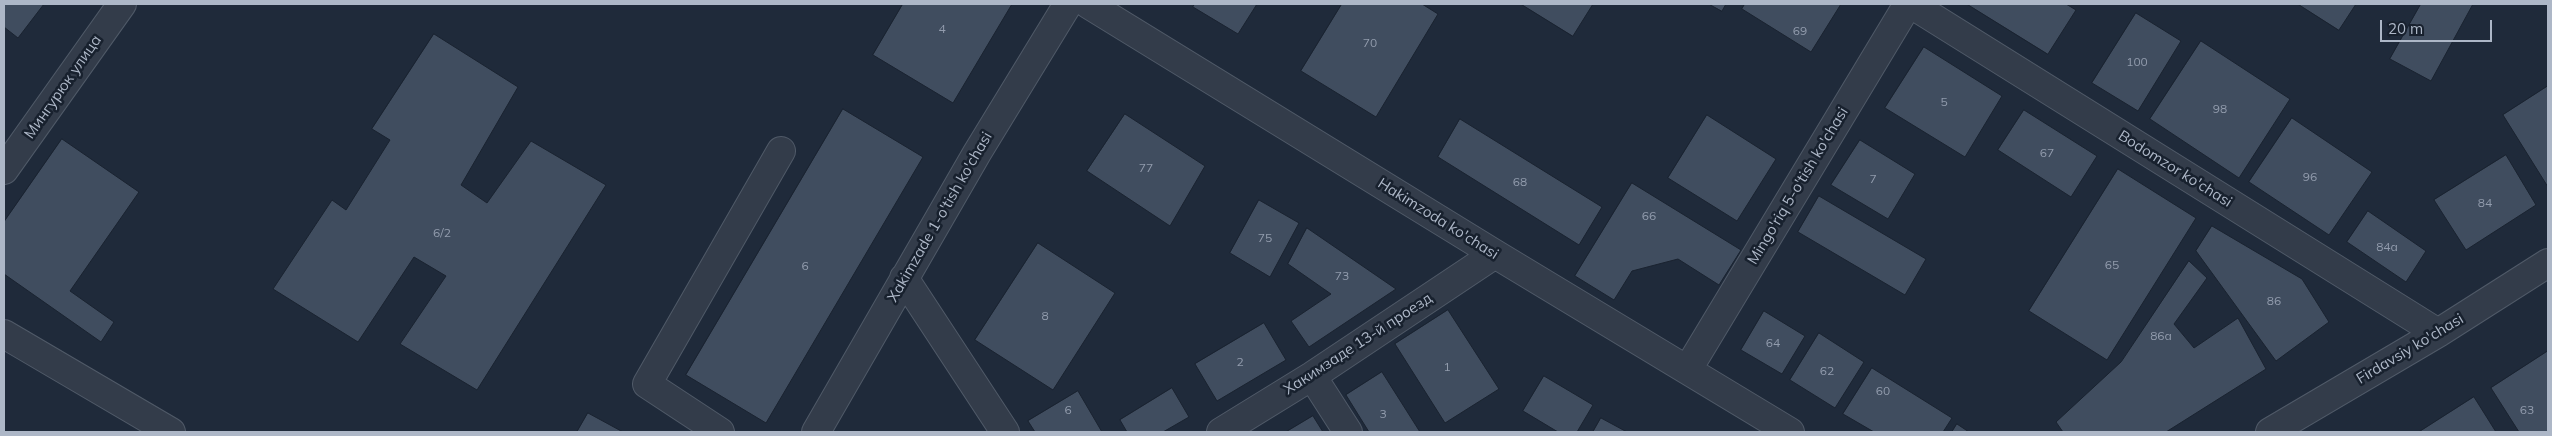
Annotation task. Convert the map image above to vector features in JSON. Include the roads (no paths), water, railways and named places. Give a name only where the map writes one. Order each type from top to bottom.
[{"type":"street","name":"Мингурюк улица","points":[[4,170],[122,4]]},
{"type":"street","name":"Xakimzade 1-o'tish ko'chasi","points":[[816,432],[904,278],[1068,4]]},
{"type":"street","name":"Hakimzoda ko'chasi","points":[[1088,4],[1495,254],[1790,432]]},
{"type":"street","name":"Bodomzor ko'chasi","points":[[1910,4],[2438,333]]},
{"type":"street","name":"Mingo'riq 5-o'tish ko'chasi","points":[[1688,369],[1910,4]]},
{"type":"street","points":[[720,432],[647,384],[781,151]]},
{"type":"street","name":"Хакимзаде 13-й проезд","points":[[1220,432],[1312,376],[1495,254]]},
{"type":"street","name":"Firdavsiy ko'chasi","points":[[2270,432],[2438,333],[2548,264]]},
{"type":"street","points":[[904,278],[1005,432]]},
{"type":"street","points":[[4,334],[171,432]]},
{"type":"street","points":[[1312,376],[1348,432]]}]
